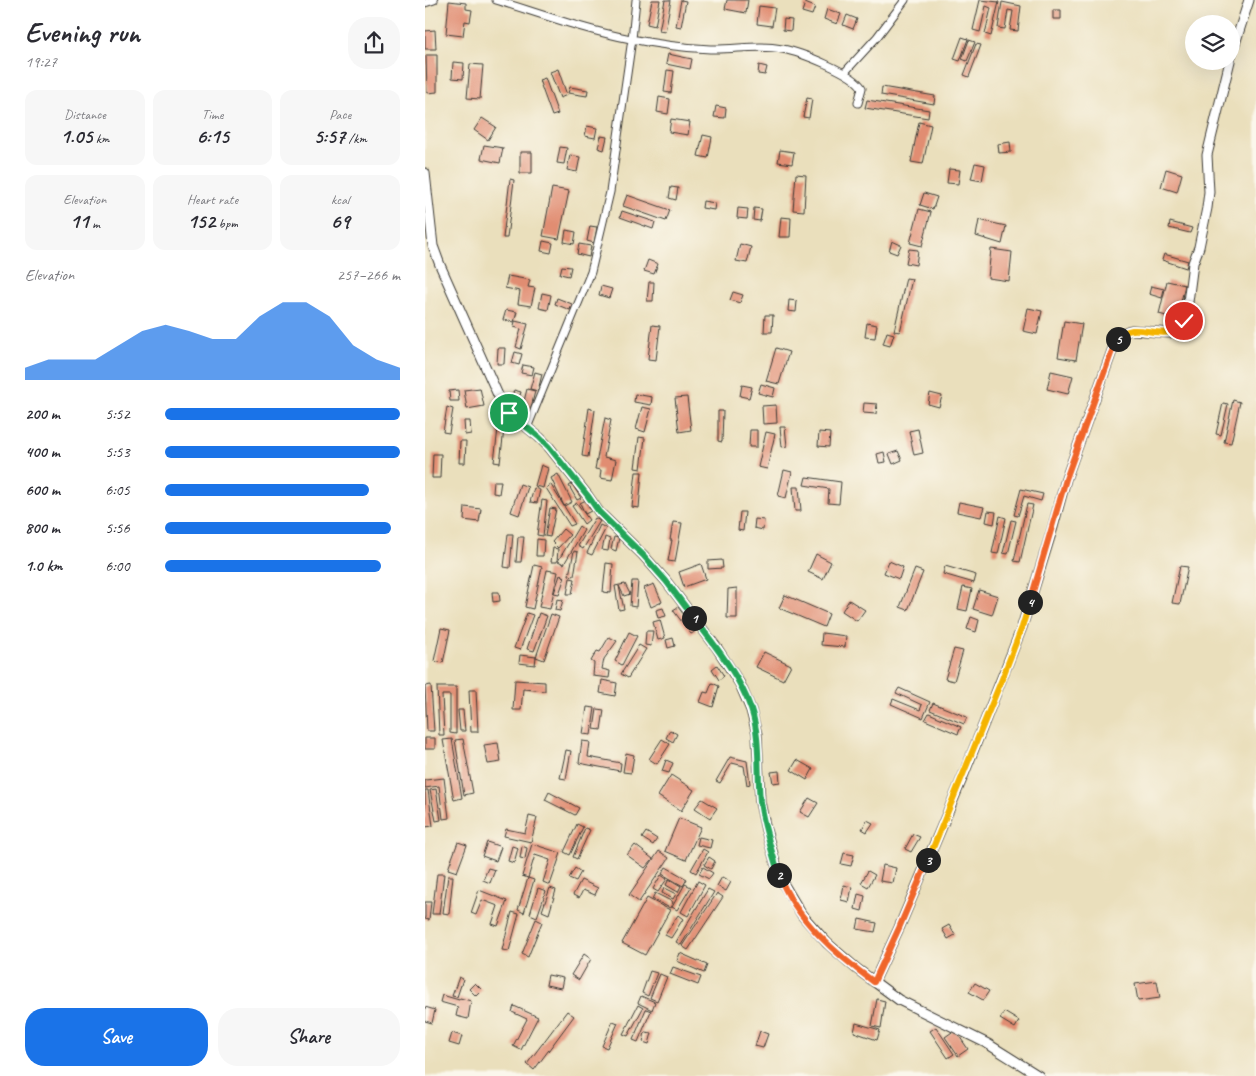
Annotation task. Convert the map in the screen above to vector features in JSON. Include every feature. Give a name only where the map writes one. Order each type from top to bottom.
[{"type":"street","points":[[425,3],[434,0]]},
{"type":"street","points":[[496,0],[585,28],[632,39],[710,49],[766,47],[782,49],[845,72],[859,82],[862,88],[858,102]]},
{"type":"street","points":[[527,428],[591,272],[610,192],[632,39],[635,0]]},
{"type":"street","points":[[845,72],[877,37],[905,0]]},
{"type":"street","points":[[1240,28],[1249,0]]},
{"type":"street","points":[[874,982],[899,928],[964,774],[1022,627],[1066,479],[1112,351],[1123,333],[1127,331],[1170,333],[1180,327],[1184,321],[1193,263],[1199,247],[1207,208],[1209,192],[1207,155],[1228,70]]},
{"type":"street","points":[[425,174],[433,246],[498,395],[509,413],[549,447],[599,512],[643,555],[666,581],[717,648],[740,684],[751,710],[757,734],[761,802],[766,830],[780,878],[802,915],[827,943],[899,1000],[988,1044],[1039,1076]]},
{"type":"building","points":[[652,0],[660,0],[655,26],[647,24]]},
{"type":"building","points":[[665,0],[671,0],[665,32],[659,31]]},
{"type":"building","points":[[681,0],[686,1],[681,27],[676,26]]},
{"type":"building","points":[[727,0],[748,0],[746,13],[725,9]]},
{"type":"building","points":[[980,0],[999,2],[991,36],[985,34],[991,8],[986,6],[980,32],[973,30]]},
{"type":"building","points":[[449,1],[466,3],[466,9],[472,10],[470,22],[465,21],[463,36],[446,34]]},
{"type":"building","points":[[1002,2],[1021,6],[1018,31],[1010,30],[1013,11],[1008,10],[1005,29],[998,28]]},
{"type":"building","points":[[805,3],[815,7],[812,15],[802,12]]},
{"type":"building","points":[[759,6],[775,8],[772,26],[757,24]]},
{"type":"building","points":[[827,9],[841,14],[837,24],[824,19]]},
{"type":"building","points":[[1053,10],[1061,10],[1061,19],[1053,19]]},
{"type":"building","points":[[847,15],[857,19],[853,29],[843,25]]},
{"type":"building","points":[[784,19],[792,20],[791,31],[783,30]]},
{"type":"building","points":[[435,30],[436,49],[425,49],[425,31]]},
{"type":"building","points":[[962,37],[968,39],[960,61],[954,59]]},
{"type":"building","points":[[969,40],[975,42],[967,61],[962,59]]},
{"type":"building","points":[[976,44],[981,45],[969,77],[964,75]]},
{"type":"building","points":[[668,54],[692,59],[690,69],[666,64]]},
{"type":"building","points":[[426,55],[437,55],[437,92],[427,93]]},
{"type":"building","points":[[453,62],[464,63],[463,79],[452,78]]},
{"type":"building","points":[[470,64],[483,65],[480,99],[467,98]]},
{"type":"building","points":[[759,65],[767,67],[765,75],[758,74]]},
{"type":"building","points":[[558,69],[567,95],[560,98],[550,72]]},
{"type":"building","points":[[667,70],[674,71],[671,93],[664,92]]},
{"type":"building","points":[[545,78],[558,114],[552,116],[539,80]]},
{"type":"building","points":[[570,87],[588,90],[587,96],[568,93]]},
{"type":"building","points":[[882,87],[935,96],[934,104],[881,95]]},
{"type":"building","points":[[659,97],[670,99],[668,114],[657,112]]},
{"type":"building","points":[[807,98],[812,99],[809,118],[803,117]]},
{"type":"building","points":[[867,100],[929,110],[928,118],[865,108]]},
{"type":"building","points":[[716,106],[726,108],[725,118],[714,117]]},
{"type":"building","points":[[482,118],[496,127],[488,140],[474,130]]},
{"type":"building","points":[[671,119],[690,122],[688,135],[669,132]]},
{"type":"building","points":[[919,122],[931,125],[923,164],[911,162]]},
{"type":"building","points":[[587,126],[597,128],[595,138],[585,136]]},
{"type":"building","points":[[703,135],[712,137],[708,158],[698,156]]},
{"type":"building","points":[[601,136],[607,137],[604,150],[598,148]]},
{"type":"building","points":[[1010,142],[1011,152],[999,153],[998,144]]},
{"type":"building","points":[[484,145],[503,148],[500,163],[481,159]]},
{"type":"building","points":[[560,147],[567,148],[564,164],[557,163]]},
{"type":"building","points":[[780,150],[794,152],[792,164],[778,162]]},
{"type":"building","points":[[520,152],[532,152],[532,173],[520,173]]},
{"type":"building","points":[[570,155],[580,157],[577,172],[567,170]]},
{"type":"building","points":[[975,163],[985,165],[982,181],[971,179]]},
{"type":"building","points":[[949,169],[960,170],[958,184],[947,183]]},
{"type":"building","points":[[1166,169],[1182,174],[1177,192],[1161,187]]},
{"type":"building","points":[[796,174],[806,175],[804,211],[793,210]]},
{"type":"building","points":[[510,179],[514,180],[507,238],[503,238]]},
{"type":"building","points":[[671,187],[678,188],[676,200],[669,198]]},
{"type":"building","points":[[552,188],[569,191],[559,239],[543,236]]},
{"type":"building","points":[[924,193],[937,197],[933,209],[920,205]]},
{"type":"building","points":[[627,195],[670,210],[666,221],[623,206]]},
{"type":"building","points":[[703,201],[715,203],[714,210],[702,208]]},
{"type":"building","points":[[738,208],[748,209],[747,219],[737,218]]},
{"type":"building","points":[[754,208],[762,209],[760,221],[753,220]]},
{"type":"building","points":[[919,209],[931,212],[922,246],[910,243]]},
{"type":"building","points":[[622,211],[655,222],[653,229],[620,217]]},
{"type":"building","points":[[781,217],[791,218],[790,237],[779,237]]},
{"type":"building","points":[[979,220],[1006,226],[1002,244],[976,236]]},
{"type":"building","points":[[1170,222],[1192,228],[1190,233],[1169,228]]},
{"type":"building","points":[[590,226],[597,227],[594,243],[587,241]]},
{"type":"building","points":[[566,230],[576,232],[574,244],[564,242]]},
{"type":"building","points":[[543,241],[553,243],[551,253],[541,251]]},
{"type":"building","points":[[892,241],[901,245],[897,254],[889,251]]},
{"type":"building","points":[[579,244],[591,246],[589,257],[577,254]]},
{"type":"building","points":[[740,244],[751,247],[747,263],[736,261]]},
{"type":"building","points":[[909,249],[918,250],[916,265],[906,263]]},
{"type":"building","points":[[991,249],[1012,252],[1009,281],[988,278]]},
{"type":"building","points":[[1164,254],[1188,261],[1186,268],[1162,260]]},
{"type":"building","points":[[648,260],[658,264],[654,274],[644,271]]},
{"type":"building","points":[[562,266],[571,267],[569,276],[560,274]]},
{"type":"building","points":[[508,276],[530,280],[528,287],[535,288],[531,306],[518,304],[520,291],[505,288]]},
{"type":"building","points":[[906,278],[912,279],[900,332],[894,331]]},
{"type":"building","points":[[1167,281],[1185,285],[1178,314],[1171,312],[1170,317],[1159,314]]},
{"type":"building","points":[[649,282],[654,282],[653,301],[647,301]]},
{"type":"building","points":[[601,286],[612,289],[609,298],[599,295]]},
{"type":"building","points":[[1151,286],[1164,289],[1162,298],[1149,294]]},
{"type":"building","points":[[733,292],[743,295],[740,303],[730,300]]},
{"type":"building","points":[[542,293],[551,295],[548,310],[539,308]]},
{"type":"building","points":[[557,298],[572,304],[570,310],[555,304]]},
{"type":"building","points":[[789,300],[797,301],[796,312],[788,311]]},
{"type":"building","points":[[1028,308],[1042,311],[1037,334],[1023,331]]},
{"type":"building","points":[[506,310],[517,312],[514,322],[503,320]]},
{"type":"building","points":[[765,315],[773,315],[772,332],[764,332]]},
{"type":"building","points":[[515,321],[528,324],[521,349],[516,347],[521,329],[514,327]]},
{"type":"building","points":[[1064,321],[1082,324],[1076,360],[1058,357]]},
{"type":"building","points":[[867,323],[877,325],[875,338],[865,337]]},
{"type":"building","points":[[652,325],[660,326],[656,360],[648,359]]},
{"type":"building","points":[[887,332],[894,334],[890,346],[883,344]]},
{"type":"building","points":[[498,348],[505,348],[504,364],[497,364]]},
{"type":"building","points":[[776,348],[789,352],[779,384],[766,381]]},
{"type":"building","points":[[515,352],[522,354],[519,365],[512,363]]},
{"type":"building","points":[[523,365],[534,367],[532,375],[521,373]]},
{"type":"building","points":[[1051,371],[1073,376],[1068,394],[1047,389]]},
{"type":"building","points":[[535,372],[542,374],[538,391],[530,389]]},
{"type":"building","points":[[761,384],[775,388],[773,397],[758,393]]},
{"type":"building","points":[[742,385],[752,387],[749,398],[740,396]]},
{"type":"building","points":[[480,388],[484,406],[467,409],[464,390]]},
{"type":"building","points":[[527,389],[535,391],[530,412],[522,409]]},
{"type":"building","points":[[458,390],[459,401],[450,401],[449,391]]},
{"type":"building","points":[[514,390],[521,392],[518,401],[511,399]]},
{"type":"building","points":[[930,393],[942,396],[939,407],[928,404]]},
{"type":"building","points":[[635,394],[652,397],[651,405],[634,402]]},
{"type":"building","points":[[687,397],[691,430],[679,432],[675,398]]},
{"type":"building","points":[[1233,400],[1240,402],[1231,443],[1224,442]]},
{"type":"building","points":[[864,403],[877,404],[876,414],[863,413]]},
{"type":"building","points":[[1223,403],[1228,404],[1221,435],[1216,434]]},
{"type":"building","points":[[776,405],[777,423],[763,424],[762,406]]},
{"type":"building","points":[[447,407],[453,409],[449,433],[443,432]]},
{"type":"building","points":[[642,407],[651,409],[645,432],[636,429]]},
{"type":"building","points":[[589,408],[595,410],[588,457],[582,456]]},
{"type":"building","points":[[718,411],[723,411],[722,442],[718,441]]},
{"type":"building","points":[[605,418],[611,420],[604,457],[616,460],[612,480],[600,478],[601,470],[595,469]]},
{"type":"building","points":[[499,420],[505,421],[500,463],[494,462]]},
{"type":"building","points":[[464,421],[470,421],[471,434],[465,435]]},
{"type":"building","points":[[780,427],[785,427],[787,446],[782,447]]},
{"type":"building","points":[[918,429],[923,453],[914,455],[909,431]]},
{"type":"building","points":[[750,430],[757,430],[757,447],[749,447]]},
{"type":"building","points":[[766,432],[775,434],[767,469],[758,467]]},
{"type":"building","points":[[819,432],[830,433],[829,447],[818,446]]},
{"type":"building","points":[[639,437],[645,438],[641,469],[635,468]]},
{"type":"building","points":[[460,441],[466,441],[465,463],[459,463]]},
{"type":"building","points":[[898,451],[902,460],[893,464],[889,454]]},
{"type":"building","points":[[884,452],[886,462],[879,463],[877,454]]},
{"type":"building","points":[[433,454],[441,454],[440,478],[432,478]]},
{"type":"building","points":[[541,465],[548,468],[543,488],[535,486]]},
{"type":"building","points":[[784,470],[792,472],[786,498],[778,496]]},
{"type":"building","points":[[636,472],[642,472],[639,508],[632,507]]},
{"type":"building","points":[[558,474],[572,502],[564,506],[551,478]]},
{"type":"building","points":[[806,477],[841,482],[839,504],[828,503],[829,489],[804,485]]},
{"type":"building","points":[[494,481],[501,481],[499,494],[493,493]]},
{"type":"building","points":[[520,484],[528,487],[519,515],[511,512]]},
{"type":"building","points":[[572,484],[581,498],[577,500],[569,486]]},
{"type":"building","points":[[551,485],[575,524],[570,526],[546,488]]},
{"type":"building","points":[[793,487],[799,487],[801,511],[795,511]]},
{"type":"building","points":[[534,488],[540,490],[537,503],[530,502]]},
{"type":"building","points":[[1021,489],[1043,494],[1041,501],[1024,496],[1018,516],[1014,515]]},
{"type":"building","points":[[542,500],[547,501],[543,536],[537,535]]},
{"type":"building","points":[[586,500],[591,511],[585,514],[580,503]]},
{"type":"building","points":[[959,502],[984,507],[981,517],[957,512]]},
{"type":"building","points":[[577,503],[589,520],[584,524],[572,506]]},
{"type":"building","points":[[1027,504],[1033,505],[1020,562],[1014,561]]},
{"type":"building","points":[[465,507],[481,509],[479,522],[464,520]]},
{"type":"building","points":[[550,508],[556,509],[550,537],[545,536]]},
{"type":"building","points":[[988,511],[996,512],[994,524],[986,522]]},
{"type":"building","points":[[740,512],[745,512],[743,531],[738,530]]},
{"type":"building","points":[[1000,516],[1006,518],[998,554],[992,553]]},
{"type":"building","points":[[595,518],[600,521],[583,549],[578,546]]},
{"type":"building","points":[[755,519],[764,520],[763,530],[754,528]]},
{"type":"building","points":[[1011,520],[1016,521],[1008,554],[1003,553]]},
{"type":"building","points":[[673,522],[682,523],[675,562],[668,561]]},
{"type":"building","points":[[600,525],[606,528],[592,555],[587,553]]},
{"type":"building","points":[[579,526],[584,530],[564,564],[558,561]]},
{"type":"building","points":[[563,529],[570,535],[558,548],[552,542]]},
{"type":"building","points":[[508,534],[513,534],[510,568],[504,567]]},
{"type":"building","points":[[518,537],[524,537],[521,562],[516,562]]},
{"type":"building","points":[[605,537],[610,539],[608,551],[602,550]]},
{"type":"building","points":[[614,537],[619,538],[616,551],[611,549]]},
{"type":"building","points":[[537,539],[544,540],[543,556],[536,556]]},
{"type":"building","points":[[553,548],[558,549],[557,562],[551,562]]},
{"type":"building","points":[[574,551],[578,552],[574,576],[569,575]]},
{"type":"building","points":[[816,554],[831,562],[823,579],[808,572]]},
{"type":"building","points":[[722,560],[723,568],[708,569],[708,561]]},
{"type":"building","points":[[889,561],[903,567],[899,579],[884,573]]},
{"type":"building","points":[[606,563],[613,564],[611,593],[603,592]]},
{"type":"building","points":[[701,564],[706,579],[684,587],[679,572]]},
{"type":"building","points":[[534,565],[542,567],[533,609],[525,607]]},
{"type":"building","points":[[945,566],[976,575],[974,583],[943,574]]},
{"type":"building","points":[[1180,566],[1188,567],[1180,604],[1172,603]]},
{"type":"building","points":[[915,569],[923,572],[908,610],[900,607]]},
{"type":"building","points":[[547,570],[558,572],[550,609],[539,607]]},
{"type":"building","points":[[560,575],[565,577],[559,594],[554,593]]},
{"type":"building","points":[[570,578],[575,579],[572,594],[567,594]]},
{"type":"building","points":[[632,581],[638,581],[636,607],[630,606]]},
{"type":"building","points":[[625,584],[630,594],[624,596],[619,586],[624,609],[619,610],[615,586]]},
{"type":"building","points":[[654,584],[662,602],[651,607],[644,588]]},
{"type":"building","points":[[963,587],[972,589],[967,611],[958,609]]},
{"type":"building","points":[[737,588],[737,618],[727,618],[728,589]]},
{"type":"building","points":[[979,590],[998,596],[992,615],[973,609]]},
{"type":"building","points":[[492,592],[499,592],[500,601],[493,602]]},
{"type":"building","points":[[785,595],[829,614],[824,627],[779,608]]},
{"type":"building","points":[[557,599],[563,600],[560,611],[555,610]]},
{"type":"building","points":[[849,600],[865,610],[857,621],[842,611]]},
{"type":"building","points":[[678,607],[696,631],[691,634],[673,610]]},
{"type":"building","points":[[663,608],[666,616],[658,618],[656,610]]},
{"type":"building","points":[[527,613],[533,615],[520,650],[514,648]]},
{"type":"building","points":[[539,613],[547,616],[534,651],[527,649]]},
{"type":"building","points":[[551,614],[559,617],[544,660],[536,657]]},
{"type":"building","points":[[971,617],[979,620],[976,632],[967,629]]},
{"type":"building","points":[[660,620],[665,638],[658,640],[653,622]]},
{"type":"building","points":[[441,628],[450,630],[443,663],[434,661]]},
{"type":"building","points":[[646,631],[653,631],[651,646],[645,645]]},
{"type":"building","points":[[629,632],[637,636],[622,665],[615,661]]},
{"type":"building","points":[[822,633],[846,636],[845,647],[821,645]]},
{"type":"building","points":[[609,637],[617,641],[604,659],[602,669],[610,671],[609,678],[593,676],[594,663],[591,661],[597,651],[600,652]]},
{"type":"building","points":[[673,638],[675,646],[668,648],[666,640]]},
{"type":"building","points":[[639,645],[646,649],[628,678],[621,674]]},
{"type":"building","points":[[954,649],[963,651],[954,681],[945,679]]},
{"type":"building","points":[[764,652],[791,665],[783,680],[756,667]]},
{"type":"building","points":[[520,655],[536,657],[535,665],[519,663]]},
{"type":"building","points":[[717,665],[724,676],[719,680],[712,669]]},
{"type":"building","points":[[515,680],[545,682],[545,691],[523,689],[521,710],[513,710]]},
{"type":"building","points":[[602,680],[617,683],[615,696],[600,693]]},
{"type":"building","points":[[712,683],[719,686],[713,707],[700,702],[704,692],[708,693]]},
{"type":"building","points":[[431,685],[434,731],[427,731],[425,686]]},
{"type":"building","points":[[437,687],[456,687],[456,734],[450,733],[450,695],[442,695],[444,735],[439,735]]},
{"type":"building","points":[[899,688],[930,702],[923,718],[891,704],[893,699],[920,710],[922,705],[896,693]]},
{"type":"building","points":[[469,690],[476,690],[478,732],[471,732]]},
{"type":"building","points":[[933,703],[967,717],[964,724],[930,710]]},
{"type":"building","points":[[587,707],[595,708],[591,735],[583,734]]},
{"type":"building","points":[[597,709],[604,710],[601,730],[594,729]]},
{"type":"building","points":[[458,710],[463,710],[465,731],[460,731]]},
{"type":"building","points":[[929,713],[961,727],[958,734],[925,720]]},
{"type":"building","points":[[670,730],[677,734],[673,742],[666,738]]},
{"type":"building","points":[[425,738],[435,738],[435,749],[425,749]]},
{"type":"building","points":[[452,739],[462,798],[454,800],[443,740]]},
{"type":"building","points":[[463,739],[473,793],[464,795],[455,740]]},
{"type":"building","points":[[662,739],[670,744],[657,764],[649,759]]},
{"type":"building","points":[[582,741],[590,742],[588,757],[621,763],[620,771],[579,763]]},
{"type":"building","points":[[498,743],[501,762],[488,764],[484,745]]},
{"type":"building","points":[[566,750],[571,751],[566,779],[560,778]]},
{"type":"building","points":[[626,753],[634,755],[631,773],[623,772]]},
{"type":"building","points":[[730,757],[747,761],[750,784],[747,785],[744,766],[732,763],[720,783],[716,781]]},
{"type":"building","points":[[666,760],[673,763],[669,773],[662,771]]},
{"type":"building","points":[[797,760],[813,769],[807,780],[791,770]]},
{"type":"building","points":[[779,771],[780,782],[773,783],[771,772]]},
{"type":"building","points":[[671,775],[694,790],[681,811],[658,796]]},
{"type":"building","points":[[444,778],[449,818],[443,819],[439,786],[425,788],[425,780]]},
{"type":"building","points":[[436,789],[441,820],[436,821],[430,790]]},
{"type":"building","points":[[425,790],[428,790],[433,826],[425,827]]},
{"type":"building","points":[[549,792],[579,808],[575,815],[545,800]]},
{"type":"building","points":[[809,798],[818,803],[809,817],[800,812]]},
{"type":"building","points":[[702,799],[717,808],[710,818],[695,808]]},
{"type":"building","points":[[529,816],[537,818],[531,842],[504,836],[506,829],[525,833]]},
{"type":"building","points":[[679,818],[701,827],[686,860],[665,851]]},
{"type":"building","points":[[867,820],[873,823],[867,832],[862,829]]},
{"type":"building","points":[[577,824],[583,827],[570,855],[564,852]]},
{"type":"building","points":[[585,828],[590,830],[577,859],[573,857]]},
{"type":"building","points":[[646,832],[657,839],[653,845],[642,838]]},
{"type":"building","points":[[913,834],[920,837],[911,852],[905,849]]},
{"type":"building","points":[[699,837],[712,840],[710,848],[697,845]]},
{"type":"building","points":[[458,842],[467,845],[457,872],[448,869]]},
{"type":"building","points":[[487,842],[501,847],[496,861],[482,856]]},
{"type":"building","points":[[532,844],[561,853],[550,885],[543,882],[550,860],[535,855],[528,878],[522,876]]},
{"type":"building","points":[[635,845],[653,859],[645,868],[627,855]]},
{"type":"building","points":[[512,846],[518,848],[514,863],[508,861]]},
{"type":"building","points":[[522,846],[527,848],[525,859],[520,858]]},
{"type":"building","points":[[703,849],[708,852],[696,873],[691,870]]},
{"type":"building","points":[[659,851],[669,858],[639,902],[629,895]]},
{"type":"building","points":[[844,853],[854,855],[851,866],[841,864]]},
{"type":"building","points":[[709,857],[715,861],[711,869],[704,865]]},
{"type":"building","points":[[883,865],[896,868],[893,883],[880,881]]},
{"type":"building","points":[[666,867],[687,879],[683,886],[662,874]]},
{"type":"building","points":[[703,867],[713,873],[709,879],[699,874]]},
{"type":"building","points":[[488,868],[495,870],[490,883],[483,880]]},
{"type":"building","points":[[575,868],[581,872],[576,881],[569,878]]},
{"type":"building","points":[[868,871],[875,875],[868,887],[861,883]]},
{"type":"building","points":[[437,874],[444,874],[439,914],[432,914]]},
{"type":"building","points":[[661,875],[667,879],[658,892],[653,889]]},
{"type":"building","points":[[448,876],[453,876],[449,914],[443,913]]},
{"type":"building","points":[[722,877],[731,882],[726,891],[717,886]]},
{"type":"building","points":[[528,878],[534,880],[524,913],[518,910]]},
{"type":"building","points":[[669,879],[681,886],[678,892],[666,885]]},
{"type":"building","points":[[581,880],[598,888],[595,895],[583,890],[579,898],[573,895]]},
{"type":"building","points":[[698,881],[705,885],[688,916],[681,912]]},
{"type":"building","points":[[685,884],[691,887],[677,910],[672,907]]},
{"type":"building","points":[[844,885],[852,887],[849,902],[841,900]]},
{"type":"building","points":[[538,888],[546,891],[537,917],[530,914]]},
{"type":"building","points":[[550,888],[556,890],[549,914],[542,911]]},
{"type":"building","points":[[664,888],[676,894],[673,899],[662,893]]},
{"type":"building","points":[[708,889],[714,892],[681,945],[676,942]]},
{"type":"building","points":[[479,890],[507,901],[498,926],[492,924],[498,906],[482,900],[476,915],[471,913]]},
{"type":"building","points":[[655,893],[673,902],[670,908],[652,899]]},
{"type":"building","points":[[717,893],[723,897],[688,950],[682,946]]},
{"type":"building","points":[[858,894],[865,896],[862,911],[855,909]]},
{"type":"building","points":[[647,898],[670,910],[645,955],[622,943]]},
{"type":"building","points":[[425,902],[431,902],[429,920],[425,919]]},
{"type":"building","points":[[512,912],[519,914],[509,951],[502,950]]},
{"type":"building","points":[[678,915],[683,919],[671,938],[665,935]]},
{"type":"building","points":[[536,919],[542,922],[528,957],[522,954]]},
{"type":"building","points":[[859,919],[877,923],[875,932],[857,929]]},
{"type":"building","points":[[949,925],[955,935],[948,939],[942,929]]},
{"type":"building","points":[[680,953],[707,965],[704,973],[677,961]]},
{"type":"building","points":[[584,954],[591,959],[579,980],[571,975]]},
{"type":"building","points":[[673,967],[701,977],[698,985],[670,974]]},
{"type":"building","points":[[650,971],[657,973],[648,996],[642,993]]},
{"type":"building","points":[[660,974],[667,977],[657,1001],[650,998]]},
{"type":"building","points":[[548,975],[563,978],[561,988],[546,985]]},
{"type":"building","points":[[459,977],[463,979],[457,997],[452,996]]},
{"type":"building","points":[[1157,981],[1160,998],[1138,1001],[1135,984]]},
{"type":"building","points":[[475,983],[482,990],[476,996],[469,989]]},
{"type":"building","points":[[975,983],[989,991],[983,1000],[969,992]]},
{"type":"building","points":[[442,995],[471,1001],[468,1019],[456,1016],[458,1007],[440,1002]]},
{"type":"building","points":[[641,996],[655,1002],[652,1010],[638,1003]]},
{"type":"building","points":[[877,999],[885,1001],[881,1028],[872,1026]]},
{"type":"building","points":[[638,1005],[643,1008],[628,1036],[623,1034]]},
{"type":"building","points":[[514,1006],[538,1017],[521,1050],[513,1046],[527,1019],[512,1012]]},
{"type":"building","points":[[425,1007],[435,1010],[432,1023],[425,1021]]},
{"type":"building","points":[[646,1009],[651,1011],[638,1042],[633,1040]]},
{"type":"building","points":[[567,1011],[574,1016],[534,1070],[527,1064]]},
{"type":"building","points":[[1004,1012],[1019,1021],[1015,1028],[1000,1019]]},
{"type":"building","points":[[613,1021],[618,1023],[607,1048],[602,1046]]},
{"type":"building","points":[[856,1023],[880,1030],[877,1040],[854,1032]]},
{"type":"building","points":[[936,1027],[954,1054],[948,1058],[930,1031]]},
{"type":"building","points":[[955,1030],[968,1049],[958,1056],[945,1037]]},
{"type":"building","points":[[760,1031],[768,1034],[763,1048],[755,1046]]},
{"type":"building","points":[[645,1032],[652,1033],[649,1044],[643,1042]]},
{"type":"building","points":[[452,1033],[462,1036],[459,1046],[449,1043]]},
{"type":"route","points":[[509,413],[549,447],[599,512],[643,555],[666,581],[717,648],[740,684],[751,710],[757,734],[761,802],[766,830],[780,878],[802,915],[827,943],[874,982],[899,928],[964,774],[1022,627],[1066,479],[1112,351],[1119,338],[1127,331],[1170,333],[1180,327],[1184,321]]}]
